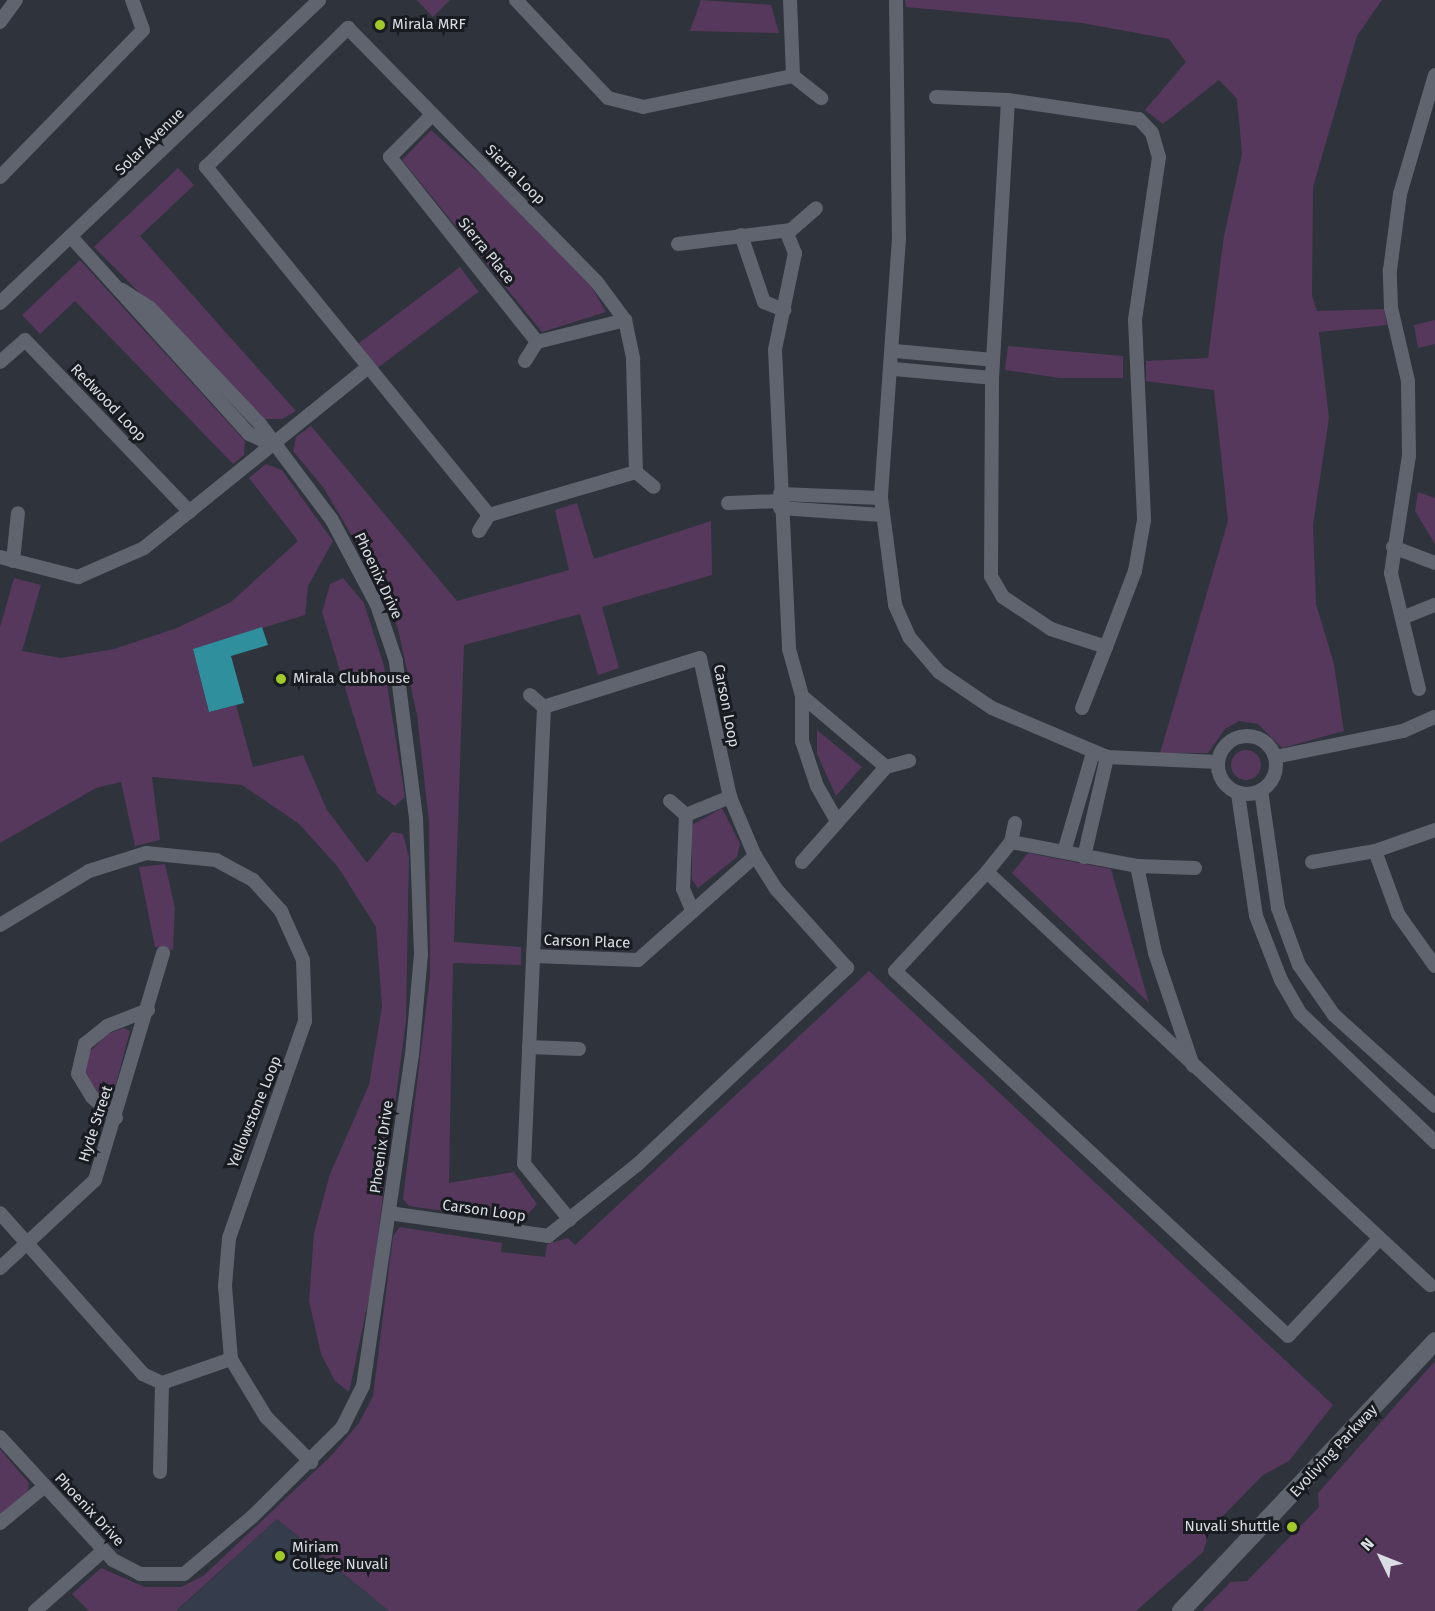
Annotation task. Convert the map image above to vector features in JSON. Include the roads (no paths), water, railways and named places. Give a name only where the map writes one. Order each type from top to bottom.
[{"type":"street","points":[[0,22],[16,0]]},
{"type":"street","points":[[0,177],[143,30],[132,0]]},
{"type":"street","name":"Solar Avenue","points":[[0,303],[72,238],[319,0]]},
{"type":"street","points":[[516,0],[608,98],[643,107],[793,76],[821,98]]},
{"type":"street","points":[[791,0],[793,76]]},
{"type":"street","points":[[896,0],[895,351],[881,498],[895,605],[910,638],[939,672],[992,708],[1093,753],[1107,757],[1218,762]]},
{"type":"street","name":"Sierra Loop","points":[[489,515],[366,369],[206,167],[348,28],[431,116],[596,281],[625,320],[633,359],[636,472]]},
{"type":"street","points":[[1419,689],[1391,573],[1393,547],[1409,456],[1408,381],[1394,322],[1390,270],[1400,194],[1435,75]]},
{"type":"street","points":[[936,97],[1008,100],[1139,119],[1152,133],[1159,157],[1135,320],[1144,520],[1135,571],[1082,708]]},
{"type":"street","points":[[1008,100],[992,378],[991,576],[1003,597],[1052,629],[1106,647]]},
{"type":"street","name":"Sierra Place","points":[[431,116],[390,157],[537,342]]},
{"type":"street","points":[[678,244],[786,231],[816,208]]},
{"type":"street","points":[[786,231],[795,253],[775,350],[780,501],[789,649],[802,696],[802,741],[817,786],[837,821]]},
{"type":"street","points":[[741,235],[764,302],[784,310]]},
{"type":"street","name":"Phoenix Drive","points":[[0,1437],[104,1550],[140,1574],[184,1574],[311,1462],[342,1428],[363,1386],[389,1213],[421,954],[410,745],[396,661],[377,605],[332,520],[271,444],[249,434],[139,319],[122,290],[72,238]]},
{"type":"street","points":[[525,361],[537,342],[625,320]]},
{"type":"street","name":"Redwood Loop","points":[[0,362],[25,340],[190,513]]},
{"type":"street","points":[[895,351],[993,360]]},
{"type":"street","points":[[18,513],[7,559],[78,577],[144,548],[366,369]]},
{"type":"street","points":[[894,369],[992,378]]},
{"type":"street","points":[[479,531],[489,515],[636,472],[654,487]]},
{"type":"street","points":[[728,503],[881,498]]},
{"type":"street","points":[[780,501],[882,515]]},
{"type":"street","points":[[1393,547],[1435,563]]},
{"type":"street","points":[[1402,618],[1435,605]]},
{"type":"street","name":"Carson Loop","points":[[389,1213],[548,1236],[570,1220],[848,968],[776,888],[755,856],[730,797],[700,658],[544,707]]},
{"type":"street","points":[[530,695],[544,707],[524,1164],[570,1220]]},
{"type":"street","points":[[802,696],[886,767]]},
{"type":"street","points":[[1275,758],[1393,734],[1435,717]]},
{"type":"street","points":[[1238,794],[1261,790],[1273,777],[1275,758],[1266,742],[1249,735],[1225,746],[1218,762],[1222,781],[1238,794],[1256,916],[1281,980],[1306,1019],[1435,1142]]},
{"type":"street","points":[[1064,852],[1093,753]]},
{"type":"street","points":[[1084,856],[1107,757]]},
{"type":"street","points":[[802,862],[886,767],[909,761]]},
{"type":"street","points":[[1261,790],[1278,908],[1299,965],[1334,1015],[1435,1106]]},
{"type":"street","points":[[686,815],[730,797]]},
{"type":"street","points":[[670,801],[686,815]]},
{"type":"street","points":[[686,815],[683,889],[692,910]]},
{"type":"street","points":[[1015,823],[1011,842],[987,872],[895,971],[1288,1336],[1380,1238]]},
{"type":"street","points":[[1312,862],[1375,851],[1435,830]]},
{"type":"street","points":[[1011,842],[1137,866],[1195,868]]},
{"type":"street","points":[[1375,851],[1398,914],[1435,966]]},
{"type":"street","name":"Yellowstone Loop","points":[[0,925],[89,871],[146,853],[216,860],[253,880],[281,911],[303,960],[305,1021],[229,1238],[225,1286],[231,1359],[266,1418],[311,1462]]},
{"type":"street","name":"Carson Place","points":[[533,956],[638,960],[755,856]]},
{"type":"street","points":[[1137,866],[1155,953],[1194,1068]]},
{"type":"street","points":[[987,872],[1194,1068],[1430,1285]]},
{"type":"street","name":"Hyde Street","points":[[0,1268],[94,1180],[116,1118],[163,953]]},
{"type":"street","points":[[116,1118],[92,1097],[78,1074],[85,1044],[107,1026],[148,1010]]},
{"type":"street","points":[[529,1047],[579,1049]]},
{"type":"street","points":[[0,1213],[143,1374],[162,1383],[231,1359]]},
{"type":"street","name":"Evoliving Parkway","points":[[1182,1611],[1435,1341]]},
{"type":"street","points":[[160,1472],[162,1383]]},
{"type":"street","points":[[0,1523],[45,1486]]},
{"type":"street","points":[[35,1611],[104,1550]]},
{"type":"water","points":[[262,627],[268,645],[231,656],[244,703],[209,712],[193,649]]},
{"type":"place","name":"Mirala MRF","points":[[380,25]]},
{"type":"place","name":"Mirala Clubhouse","points":[[281,679]]},
{"type":"place","name":"Nuvali Shuttle","points":[[1292,1527]]},
{"type":"place","name":"Miriam College Nuvali","points":[[280,1556]]}]
